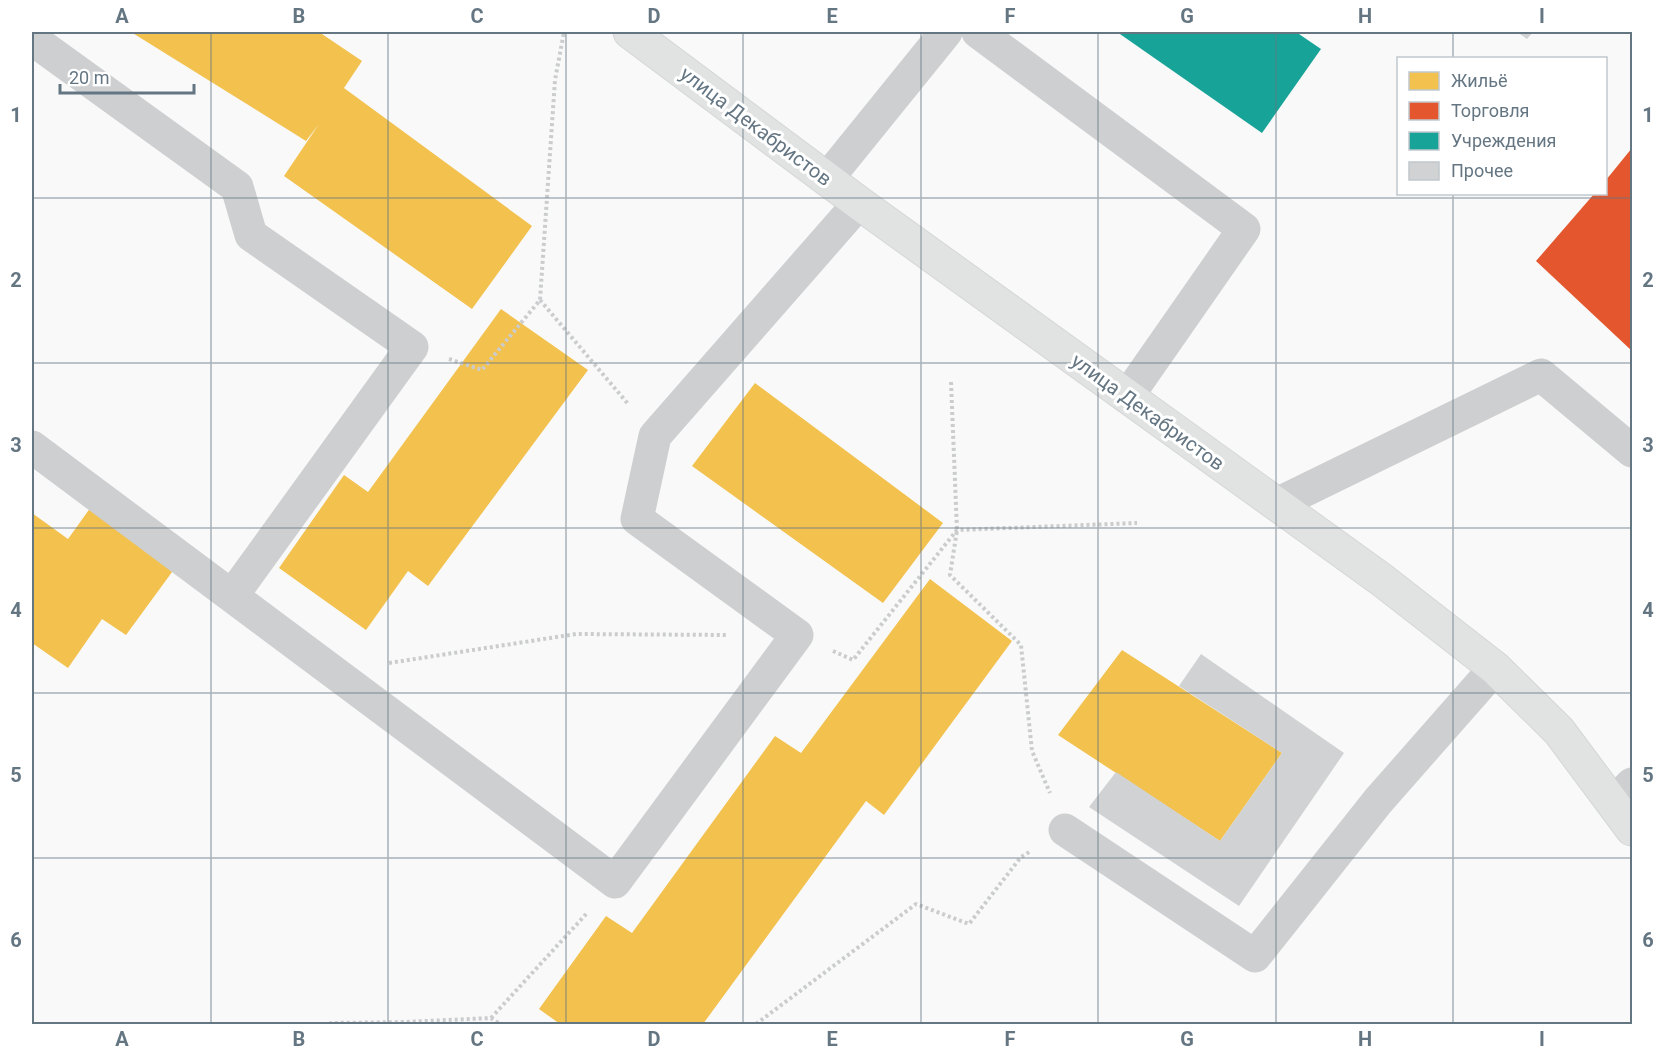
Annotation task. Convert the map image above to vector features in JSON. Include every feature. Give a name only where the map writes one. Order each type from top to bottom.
[{"type":"main road","name":"улица Декабристов","points":[[630,32],[859,203],[1382,580],[1496,668],[1623,793],[1632,829]]},
{"type":"lane","points":[[827,179],[946,32]]},
{"type":"lane","points":[[978,32],[1244,230],[1127,397]]},
{"type":"lane","points":[[32,39],[237,187],[251,236],[412,347],[232,596]]},
{"type":"lane","points":[[32,447],[615,882],[797,635],[637,519],[655,436],[859,203]]},
{"type":"lane","points":[[1277,504],[1541,375],[1632,451]]},
{"type":"lane","points":[[1065,830],[1255,956],[1378,801],[1496,668]]},
{"type":"path","points":[[412,347],[482,370],[540,300],[555,80],[564,32]]},
{"type":"path","points":[[540,300],[655,436]]},
{"type":"path","points":[[756,1024],[916,904],[969,924],[1021,857],[1065,830],[1032,751],[1021,645],[950,575],[957,530],[951,382]]},
{"type":"path","points":[[343,680],[394,661],[576,634],[797,635],[853,660],[957,530],[1137,523]]},
{"type":"path","points":[[491,1018],[615,882]]},
{"type":"path","points":[[329,1024],[491,1018],[500,1024]]},
{"type":"building: Жильё","points":[[131,32],[319,32],[362,61],[344,88],[532,226],[472,309],[284,176],[319,124],[306,141]]},
{"type":"building: Жильё","points":[[501,309],[588,370],[428,586],[408,571],[366,630],[279,568],[344,475],[368,492]]},
{"type":"building: Жильё","points":[[755,383],[943,523],[883,603],[692,466]]},
{"type":"building: Жильё","points":[[91,507],[175,568],[126,635],[102,619],[68,668],[32,643],[32,513],[68,539]]},
{"type":"building: Жильё","points":[[930,579],[1012,641],[884,815],[866,801],[703,1024],[560,1024],[539,1009],[606,916],[632,933],[775,736],[801,753]]},
{"type":"building: Жильё","points":[[1122,650],[1282,753],[1220,841],[1058,735]]},
{"type":"building: Торговля","points":[[1632,148],[1632,351],[1536,261],[1593,195],[1607,195],[1607,179]]},
{"type":"building: Учреждения","points":[[1117,32],[1296,32],[1321,49],[1262,133]]},
{"type":"building: Прочее","points":[[1517,32],[1533,32],[1527,39]]},
{"type":"building: Прочее","points":[[1201,654],[1344,753],[1239,906],[1089,807],[1116,772],[1220,841],[1282,753],[1179,686]]}]
